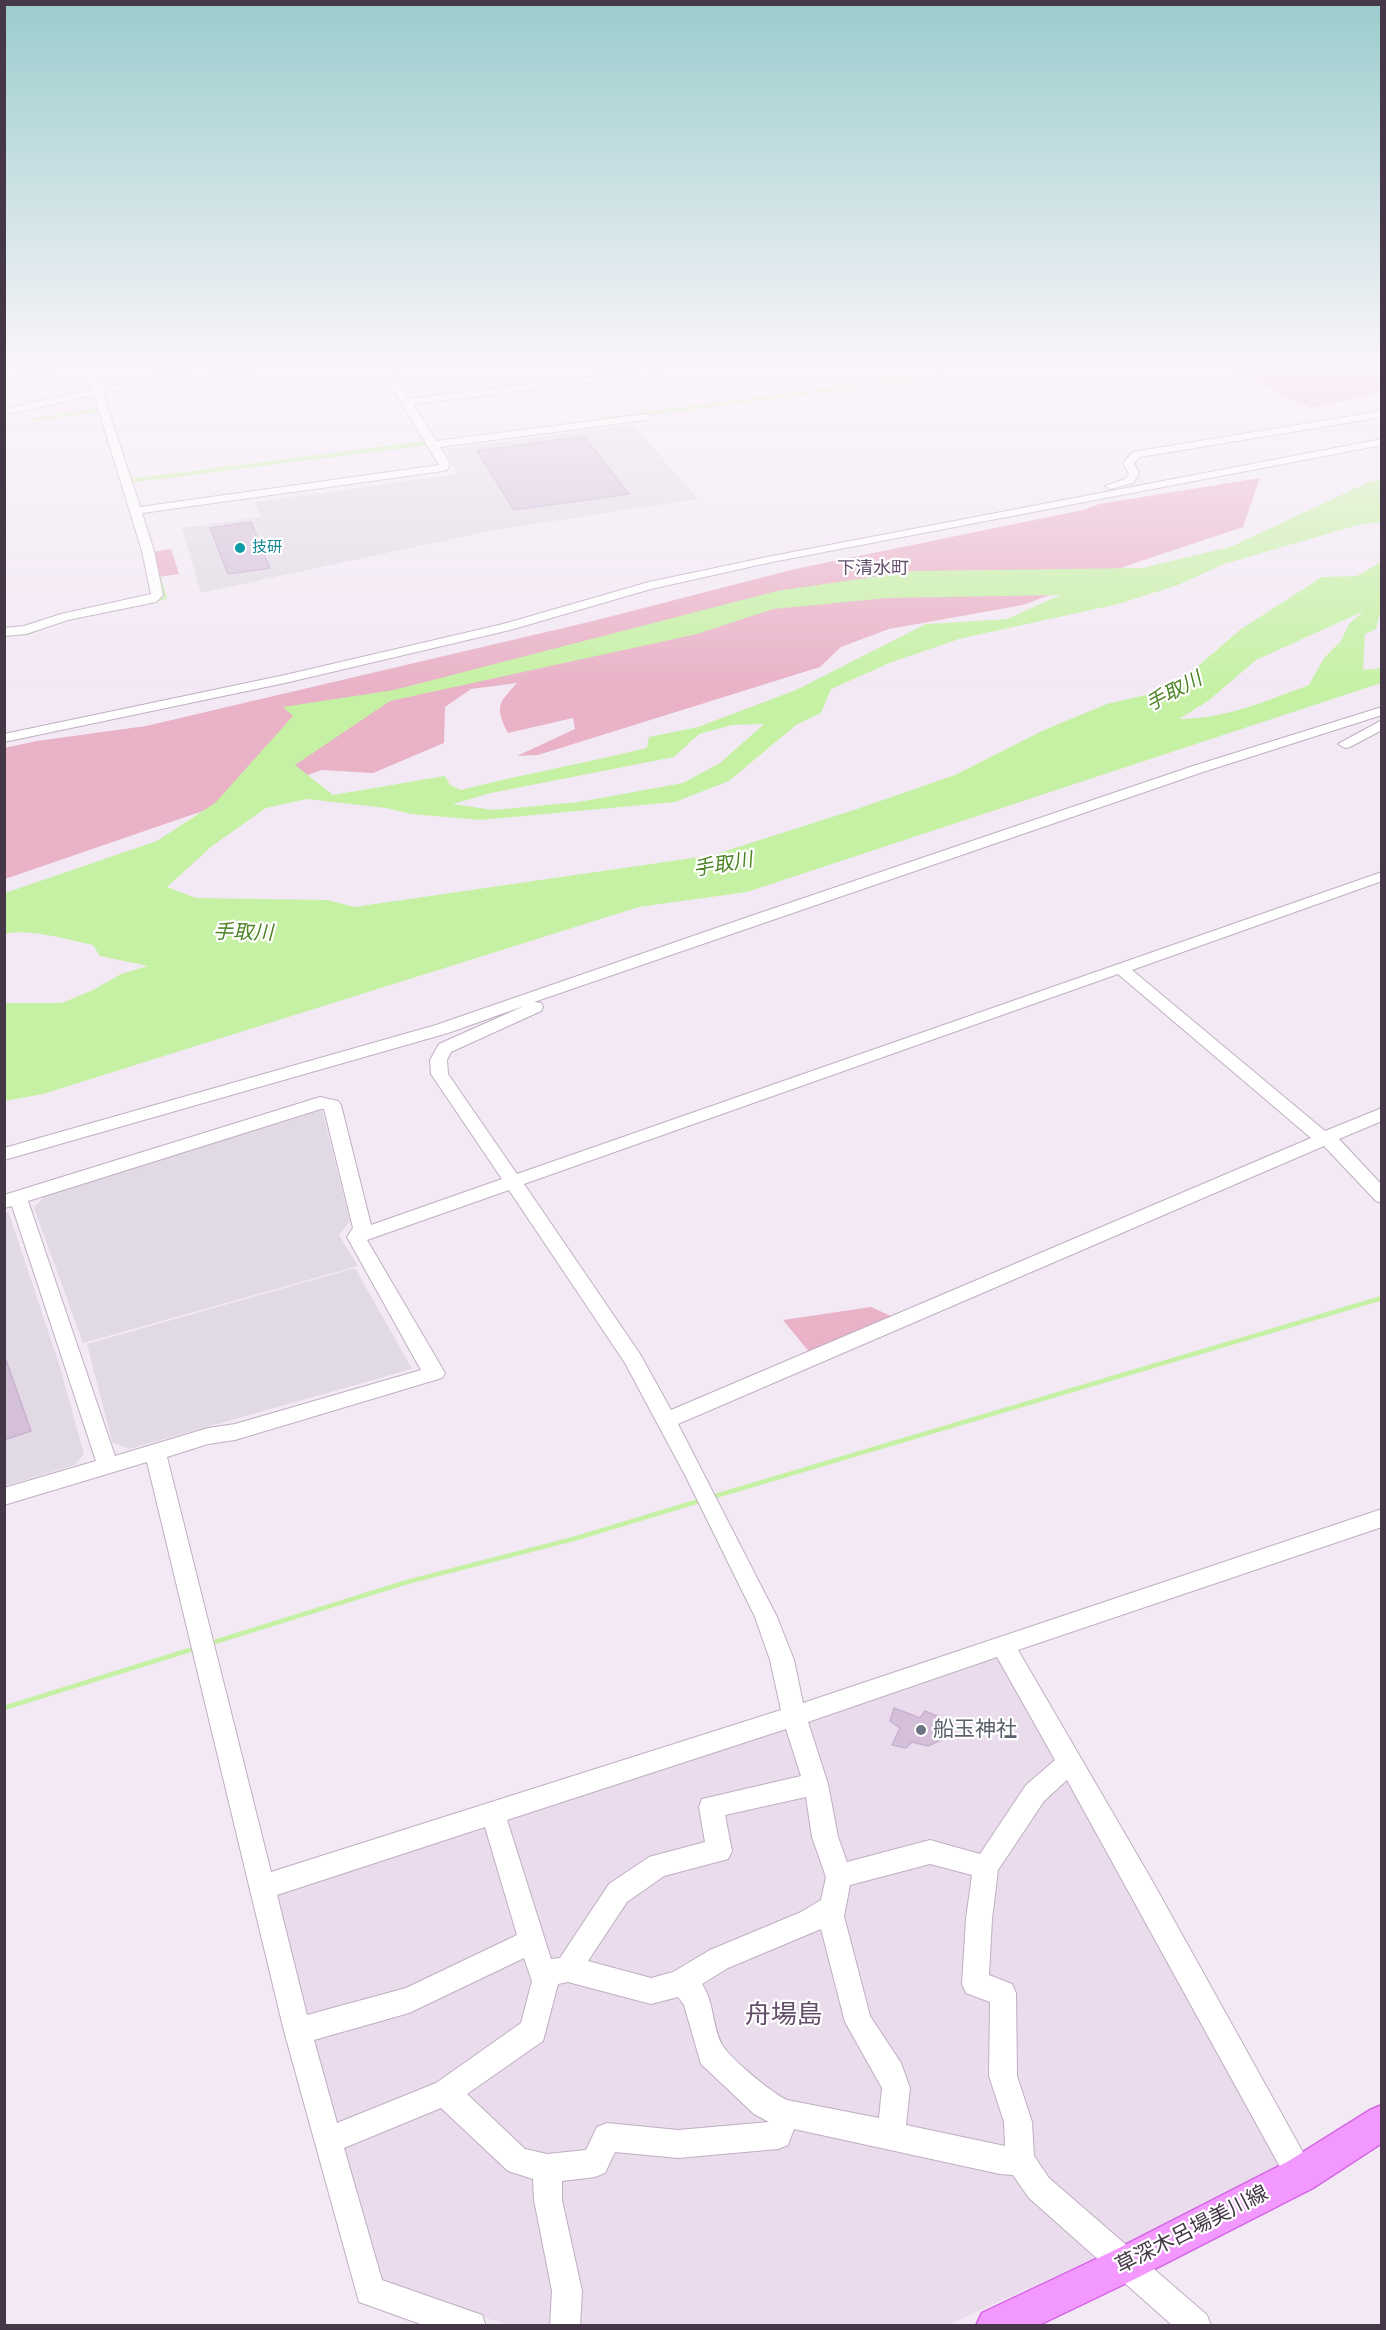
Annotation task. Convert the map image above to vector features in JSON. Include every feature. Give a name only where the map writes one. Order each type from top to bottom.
[{"type":"main road","name":"草深木呂場美川線","points":[[995,2325],[1126,2264],[1300,2175],[1382,2122]]},
{"type":"street","points":[[4,632],[26,630],[65,617],[152,599],[157,595],[148,551],[122,472]]},
{"type":"street","points":[[135,511],[429,472]]},
{"type":"street","points":[[1129,481],[1134,474],[1133,472]]},
{"type":"street","points":[[1033,508],[1129,481],[1182,472]]},
{"type":"street","points":[[4,738],[285,679],[506,627],[649,586],[884,536],[1232,472]]},
{"type":"street","points":[[4,1154],[442,1029],[1198,769],[1382,711]]},
{"type":"street","points":[[1345,744],[1382,724]]},
{"type":"street","points":[[356,1237],[1382,876]]},
{"type":"street","points":[[1119,967],[1322,1138],[1330,1141],[1382,1197]]},
{"type":"street","points":[[585,979],[556,998],[445,1048],[437,1063],[441,1076],[633,1359],[707,1498],[766,1617],[782,1660],[794,1716],[816,1784],[825,1837],[839,1877],[831,1916],[858,2022],[891,2073],[896,2088],[891,2135]]},
{"type":"street","points":[[108,1466],[11,1200],[320,1103],[332,1106],[363,1229],[356,1237]]},
{"type":"street","points":[[665,1421],[1382,1114]]},
{"type":"street","points":[[4,1497],[208,1436],[235,1432],[434,1373],[356,1237]]},
{"type":"street","points":[[155,1452],[298,2031],[370,2291],[471,2325]]},
{"type":"street","points":[[263,1887],[794,1716],[1382,1518]]},
{"type":"street","points":[[1003,1646],[1141,1886],[1300,2175]]},
{"type":"street","points":[[1070,1762],[1035,1793],[1009,1829],[986,1867],[979,1919],[975,1984],[1003,1993],[1003,2076],[1018,2122],[1020,2161],[1039,2188],[1196,2325]]},
{"type":"street","points":[[329,2140],[445,2093],[533,2031],[557,1971],[618,1893],[658,1865],[719,1851],[711,1807],[816,1784]]},
{"type":"street","points":[[493,1813],[542,1974],[557,1971],[651,1991],[683,1981],[719,1959],[810,1921],[832,1908]]},
{"type":"street","points":[[839,1877],[868,1867],[930,1852],[986,1867]]},
{"type":"street","points":[[298,2031],[409,2000],[532,1941]]},
{"type":"street","points":[[683,1981],[696,1999],[711,2054],[764,2104],[786,2114],[820,2119],[1000,2160],[1020,2161]]},
{"type":"street","points":[[445,2093],[518,2161],[547,2168],[595,2163],[607,2137],[678,2144],[778,2135],[786,2114]]},
{"type":"street","points":[[547,2168],[548,2200],[567,2291],[565,2325]]},
{"type":"shaded area","points":[[457,472],[674,472],[698,499],[489,531],[201,593],[182,528],[260,517],[255,502],[458,474]]},
{"type":"shaded area","points":[[1260,478],[1243,527],[1135,563],[1023,605],[889,629],[841,647],[820,667],[538,755],[517,756],[575,729],[573,718],[508,733],[501,717],[500,705],[517,683],[471,689],[445,707],[444,743],[373,773],[322,770],[5,879],[4,748],[37,741],[146,726],[593,621],[795,569],[1083,510],[1099,504]]},
{"type":"shaded area","points":[[171,549],[179,574],[159,577],[152,552]]},
{"type":"shaded area","points":[[322,1110],[350,1221],[339,1235],[358,1266],[83,1343],[34,1208],[46,1194]]},
{"type":"shaded area","points":[[5,1212],[9,1213],[60,1367],[84,1454],[75,1465],[5,1486]]},
{"type":"shaded area","points":[[355,1268],[412,1369],[129,1449],[112,1442],[87,1344]]},
{"type":"shaded area","points":[[871,1307],[893,1317],[810,1353],[783,1320]]},
{"type":"shaded area","points":[[1000,1651],[1286,2166],[1134,2240],[948,2325],[508,2325],[376,2283],[264,1894]]},
{"type":"water","name":"手取川","points":[[1381,479],[1381,522],[1358,525],[1224,564],[1178,585],[1118,604],[959,639],[892,662],[831,689],[821,713],[796,725],[729,781],[675,802],[480,820],[411,814],[386,808],[307,799],[266,808],[212,846],[167,887],[196,898],[328,900],[354,907],[713,855],[955,775],[1044,730],[1107,704],[1171,689],[1241,629],[1322,577],[1357,576],[1381,562],[1381,608],[1376,629],[1365,634],[1363,670],[1381,668],[1381,683],[747,892],[639,907],[43,1094],[5,1101],[5,1003],[62,1003],[93,990],[121,974],[148,966],[100,956],[93,945],[25,932],[5,934],[5,893],[157,841],[215,803],[293,716],[283,707],[394,690],[777,591],[914,571],[1142,568],[1230,547],[1367,483]],"holes":[[[1060,595],[1007,619],[926,624],[796,690],[698,727],[649,737],[647,748],[461,790],[450,785],[445,776],[333,795],[295,765],[390,701],[697,634],[773,609],[887,598]],[[1364,611],[1349,624],[1341,641],[1324,658],[1309,685],[1230,712],[1179,719],[1208,701],[1256,660]],[[764,724],[720,763],[683,783],[579,802],[493,810],[453,804],[491,793],[674,757],[699,734],[732,725]]]},
{"type":"building","points":[[490,472],[612,472],[629,494],[514,510]]},
{"type":"building","name":"技研","points":[[251,522],[270,568],[228,574],[210,528]]},
{"type":"building","points":[[4,1360],[6,1360],[31,1431],[4,1440]]},
{"type":"building","name":"船玉神社","points":[[894,1708],[920,1718],[925,1711],[939,1717],[936,1726],[947,1732],[941,1740],[928,1746],[912,1742],[906,1748],[892,1745],[900,1728],[890,1721]]},
{"type":"waterway","points":[[129,481],[201,472]]},
{"type":"waterway","points":[[155,601],[166,598],[157,568]]},
{"type":"waterway","points":[[154,601],[161,599]]},
{"type":"waterway","points":[[26,634],[40,629]]},
{"type":"waterway","points":[[712,1497],[1382,1298]]},
{"type":"waterway","points":[[208,1644],[407,1582],[577,1538],[702,1500]]},
{"type":"waterway","points":[[4,1708],[196,1648]]},
{"type":"place","name":"技研","points":[[240,548]]},
{"type":"place","name":"船玉神社","points":[[921,1730]]},
{"type":"district","name":"下清水町","points":[[873,569]]},
{"type":"district","name":"舟場島","points":[[784,2016]]}]
